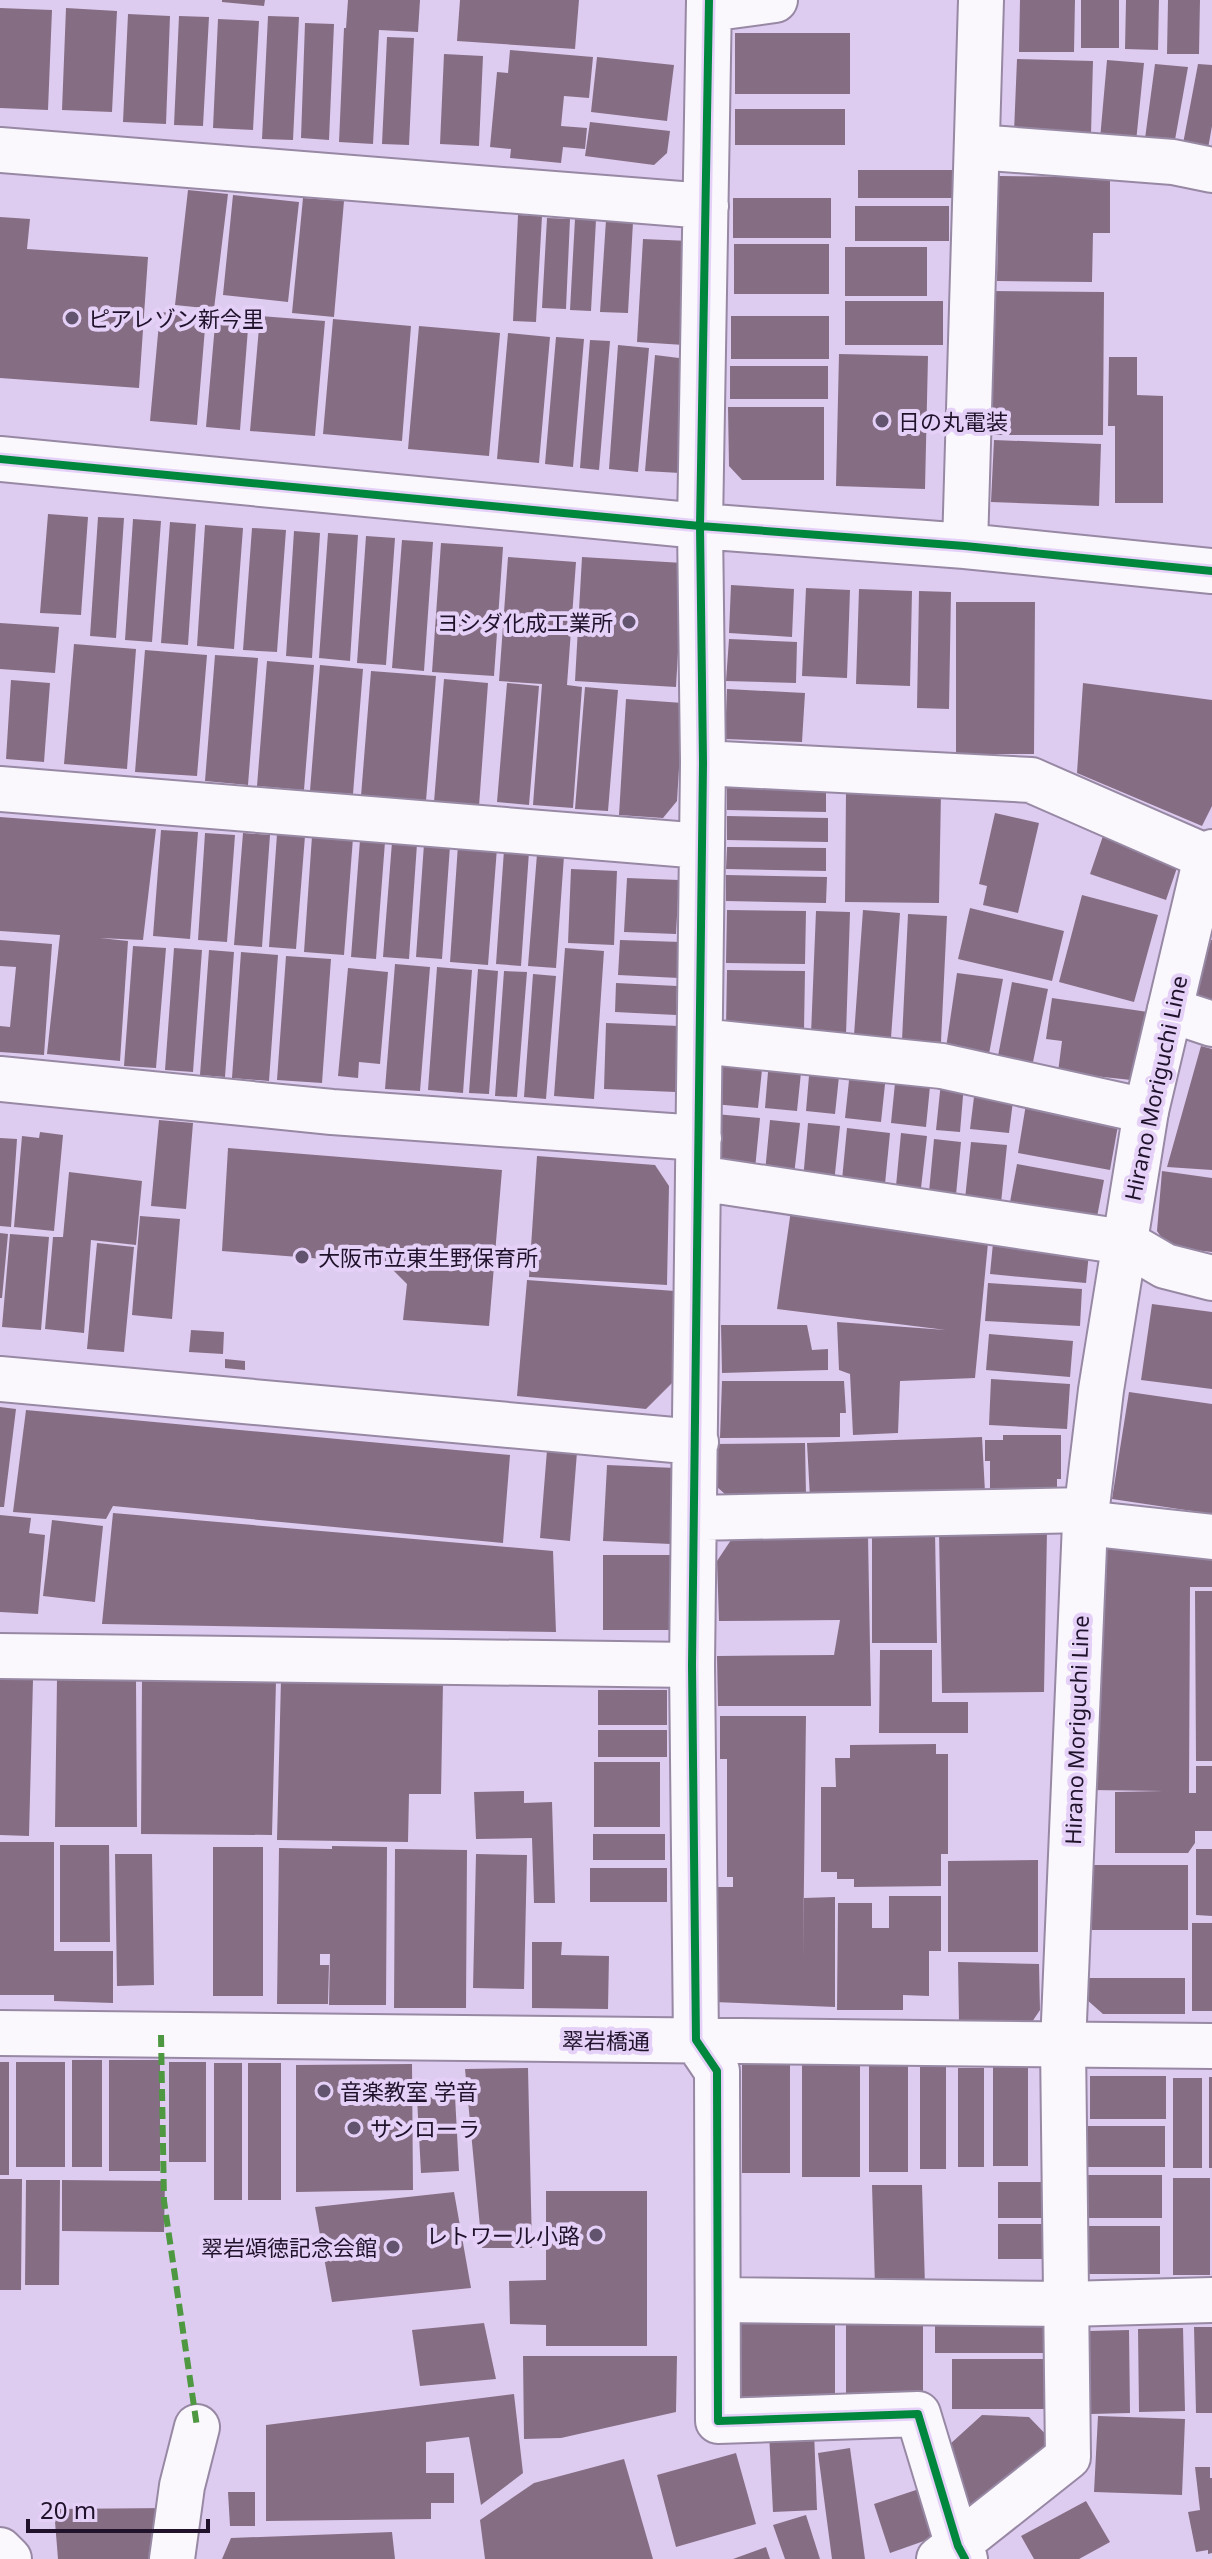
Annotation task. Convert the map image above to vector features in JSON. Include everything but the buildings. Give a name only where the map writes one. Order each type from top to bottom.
[{"type":"street","points":[[775,0],[709,4],[700,526],[703,763],[692,1665],[696,2040],[717,2071],[718,2421],[918,2414],[954,2555]]},
{"type":"street","points":[[965,546],[981,0]]},
{"type":"street","points":[[977,147],[1173,162],[1212,170]]},
{"type":"street","points":[[0,150],[706,206]]},
{"type":"street","points":[[0,459],[1212,571]]},
{"type":"street","points":[[703,763],[1031,780],[1210,855]]},
{"type":"street","points":[[0,789],[702,846]]},
{"type":"street","name":"Hirano Moriguchi Line","points":[[954,2555],[1068,2457],[1063,2045],[1086,1517],[1101,1390],[1146,1111],[1203,870],[1210,855]]},
{"type":"street","points":[[1170,1010],[1212,1024]]},
{"type":"street","points":[[700,1041],[942,1066],[1146,1111]]},
{"type":"street","points":[[0,1079],[332,1112],[698,1158],[1124,1242],[1165,1266],[1212,1278]]},
{"type":"street","points":[[0,1379],[696,1442]]},
{"type":"street","points":[[695,1518],[1086,1517],[1212,1537]]},
{"type":"street","points":[[0,1656],[692,1665]]},
{"type":"street","name":"翠岩橋通","points":[[0,2033],[1212,2046]]},
{"type":"street","points":[[718,2300],[1067,2304],[1212,2300]]},
{"type":"street","points":[[172,2559],[182,2486],[197,2427]]},
{"type":"street","points":[[0,2550],[9,2559]]},
{"type":"marked path","points":[[161,2035],[164,2201],[197,2427]]},
{"type":"cycle path","points":[[709,0],[700,526],[703,763],[692,1665],[696,2040],[717,2071],[718,2421],[918,2414],[958,2546],[965,2559]]},
{"type":"cycle path","points":[[0,459],[1212,571]]},
{"type":"place","name":"ピアレゾン新今里","points":[[72,318]]},
{"type":"place","name":"日の丸電装","points":[[882,421]]},
{"type":"place","name":"ヨシダ化成工業所","points":[[629,622]]},
{"type":"place","name":"大阪市立東生野保育所","points":[[302,1257]]},
{"type":"place","name":"音楽教室 学音","points":[[324,2091]]},
{"type":"place","name":"サンローラ","points":[[354,2128]]},
{"type":"place","name":"レトワール小路","points":[[596,2235]]},
{"type":"place","name":"翠岩頌徳記念会館","points":[[393,2247]]}]
